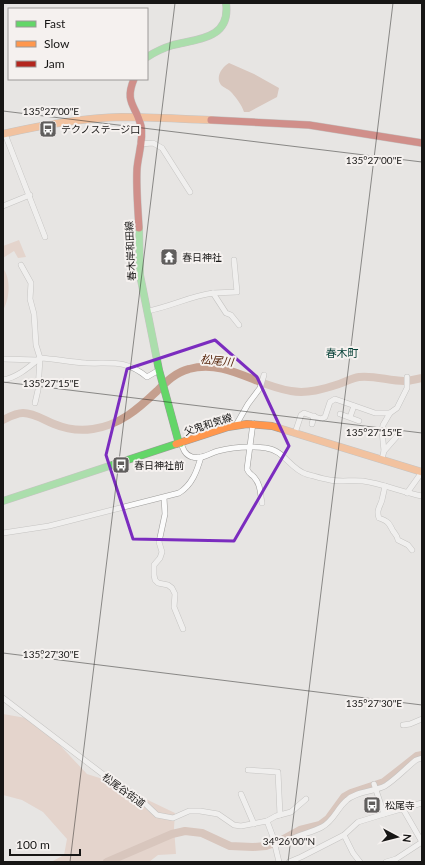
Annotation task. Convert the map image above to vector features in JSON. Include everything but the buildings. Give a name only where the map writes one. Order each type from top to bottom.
[{"type":"main road","points":[[148,56],[154,52],[172,46],[210,37],[219,30],[226,18],[226,3]]},
{"type":"main road","name":"春木岸和田線","points":[[134,80],[130,89],[130,98],[141,125],[142,133],[137,170],[140,275],[165,395],[178,440],[181,443]]},
{"type":"main road","points":[[4,134],[28,128],[82,120],[137,117],[276,122],[309,125],[422,143]]},
{"type":"main road","name":"父鬼和気線","points":[[3,501],[236,425],[253,423],[272,426],[422,472]]},
{"type":"street","points":[[4,134],[30,195],[45,237]]},
{"type":"street","points":[[140,144],[153,143],[162,148],[190,192]]},
{"type":"street","points":[[3,206],[30,195]]},
{"type":"street","points":[[147,311],[164,308],[200,295],[237,292],[234,260]]},
{"type":"street","points":[[21,265],[31,283],[30,299],[34,314],[36,345],[39,359],[38,390],[35,403]]},
{"type":"street","points":[[213,293],[226,313],[231,315],[239,325]]},
{"type":"street","points":[[3,359],[39,359],[86,363],[124,364],[143,373],[147,377],[160,372]]},
{"type":"street","points":[[3,380],[19,374],[39,359]]},
{"type":"street","points":[[236,425],[248,404],[260,388],[264,376]]},
{"type":"street","points":[[382,459],[384,451],[382,431],[383,425],[390,413],[397,408],[407,388],[407,377]]},
{"type":"street","points":[[295,433],[301,415],[304,413],[321,419],[325,417],[330,402],[337,397],[354,406],[375,413],[390,413]]},
{"type":"street","points":[[350,417],[354,406]]},
{"type":"street","points":[[340,414],[359,421]]},
{"type":"street","points":[[312,424],[314,416]]},
{"type":"street","points":[[253,423],[247,469],[248,473],[253,476],[260,487],[262,503]]},
{"type":"street","points":[[384,451],[398,435]]},
{"type":"street","points":[[181,443],[185,453],[192,457],[201,457],[218,451],[249,447],[274,450],[284,457],[297,470],[305,474],[330,480],[356,481],[385,486],[422,496]]},
{"type":"street","points":[[3,533],[49,526],[180,493],[185,490],[197,472],[201,457]]},
{"type":"street","points":[[407,493],[422,472]]},
{"type":"street","points":[[385,486],[382,501],[377,514],[379,518],[387,520],[390,523],[397,535],[398,540],[408,545],[412,550]]},
{"type":"street","points":[[164,498],[165,514],[159,542],[162,552],[160,558],[154,565],[154,575],[158,583],[168,585],[172,588],[175,594],[174,607],[183,629]]},
{"type":"street","name":"松尾谷街道","points":[[3,698],[117,785],[137,796],[157,815],[173,818],[189,811],[200,811],[218,814],[234,825],[241,826],[267,821],[291,812],[306,799]]},
{"type":"street","points":[[403,725],[422,719]]},
{"type":"street","points":[[288,841],[302,833],[324,826],[331,821],[344,802],[353,796],[375,787],[386,786],[416,760],[422,758]]},
{"type":"street","points":[[248,770],[278,772],[280,815]]},
{"type":"street","points":[[375,787],[384,814]]},
{"type":"street","points":[[241,794],[254,824]]},
{"type":"street","points":[[289,862],[302,860],[344,835],[358,822],[422,803]]},
{"type":"street","points":[[386,862],[396,859],[422,842],[403,809]]},
{"type":"street","points":[[267,821],[273,837],[279,862]]},
{"type":"street","points":[[344,835],[353,853],[360,862]]},
{"type":"highlighted area","points":[[215,340],[257,377],[289,446],[234,541],[133,539],[106,455],[127,369]]},
{"type":"shaded area","points":[[229,63],[254,74],[279,88],[277,97],[249,112],[244,112],[232,93],[219,82],[220,72]]},
{"type":"shaded area","points":[[19,240],[26,257],[18,258],[14,251],[3,258],[3,246]]},
{"type":"shaded area","points":[[3,268],[6,272],[9,289],[3,310]]},
{"type":"shaded area","points":[[3,714],[26,718],[54,739],[87,774],[106,780],[175,813],[174,828],[176,854],[158,855],[149,862],[51,862],[64,855],[67,839],[43,812],[22,800],[3,795]]},
{"type":"waterway","name":"松尾川","points":[[3,420],[15,414],[27,413],[54,424],[78,430],[103,427],[120,420],[136,410],[168,381],[184,370],[203,367],[228,370],[278,388],[297,392],[321,389],[359,377],[404,381],[422,378]]},
{"type":"waterway","points":[[107,862],[172,834],[185,831],[202,833],[230,846],[266,846],[280,841],[300,830],[320,825],[328,819],[344,797],[351,793],[384,782],[417,756],[422,755]]},
{"type":"traffic: fast","points":[[148,56],[166,47],[202,39],[218,31],[223,24],[226,15],[226,3]]},
{"type":"traffic: fast","points":[[139,228],[140,275],[159,370],[178,440],[181,443]]},
{"type":"traffic: fast","points":[[3,501],[176,444]]},
{"type":"traffic: slow","points":[[3,134],[62,122],[92,119],[144,117],[211,120]]},
{"type":"traffic: slow","points":[[176,444],[228,427],[247,424],[272,426],[422,472]]},
{"type":"traffic: jam","points":[[134,80],[130,94],[142,131],[137,176],[139,228]]},
{"type":"traffic: jam","points":[[211,120],[309,125],[422,143]]},
{"type":"place","name":"テクノステージ口","points":[[48,129]]},
{"type":"place","name":"春日神社","points":[[169,257]]},
{"type":"place","name":"春日神社前","points":[[121,465]]},
{"type":"place","name":"松尾寺","points":[[372,805]]},
{"type":"district","name":"春木町","points":[[342,352]]}]
